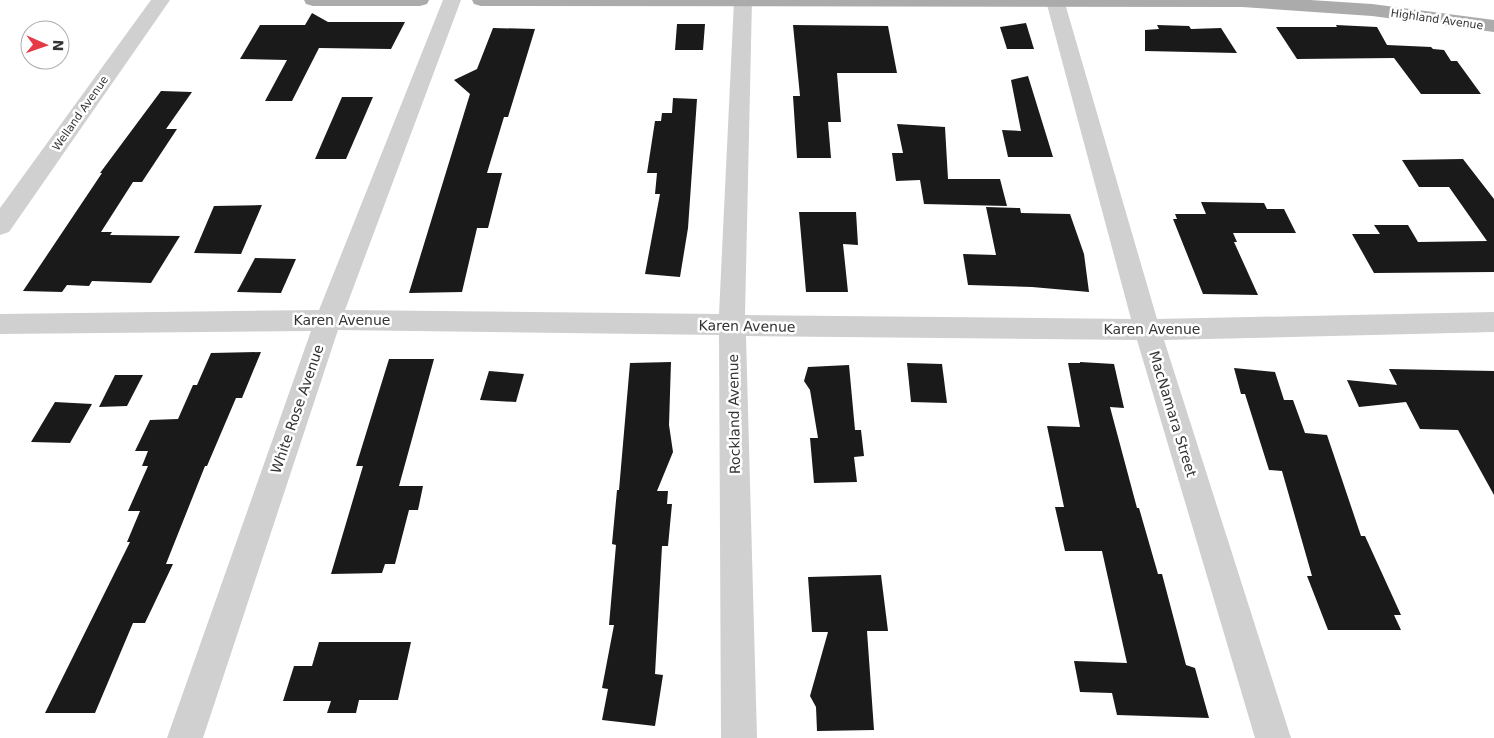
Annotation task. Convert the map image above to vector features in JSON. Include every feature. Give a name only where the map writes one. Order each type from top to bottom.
[{"type":"main road","points":[[313,0],[420,0]]},
{"type":"main road","name":"Highland Avenue","points":[[481,0],[1278,1],[1372,10],[1494,26]]},
{"type":"street","name":"Welland Avenue","points":[[0,226],[161,0]]},
{"type":"street","name":"White Rose Avenue","points":[[185,738],[328,320],[452,0]]},
{"type":"street","name":"Rockland Avenue","points":[[739,738],[732,326],[743,1]]},
{"type":"street","name":"MacNamara Street","points":[[1055,1],[1147,330],[1273,738]]},
{"type":"street","name":"Karen Avenue","points":[[0,324],[328,320],[1147,330],[1494,322]]},
{"type":"building","points":[[312,13],[328,22],[405,22],[391,49],[319,48],[292,101],[265,101],[287,60],[240,59],[260,25],[305,25]]},
{"type":"building","points":[[1026,23],[1034,49],[1007,49],[1000,27]]},
{"type":"building","points":[[677,24],[705,24],[703,50],[675,50]]},
{"type":"building","points":[[793,25],[888,26],[897,73],[837,73],[841,122],[828,122],[831,158],[797,158],[793,96],[800,96]]},
{"type":"building","points":[[1157,25],[1189,26],[1191,29],[1221,28],[1237,53],[1145,51],[1145,30],[1159,29]]},
{"type":"building","points":[[1336,25],[1377,27],[1387,45],[1431,47],[1444,50],[1451,61],[1457,61],[1481,94],[1421,94],[1394,58],[1297,59],[1276,27],[1337,27]]},
{"type":"building","points":[[493,28],[535,29],[508,117],[504,117],[487,173],[502,173],[488,228],[477,228],[462,292],[409,293],[470,94],[454,80],[477,69]]},
{"type":"building","points":[[1028,76],[1053,157],[1008,157],[1002,130],[1021,131],[1011,80]]},
{"type":"building","points":[[161,91],[192,92],[166,129],[177,129],[142,182],[133,182],[101,232],[112,232],[110,235],[180,236],[151,283],[92,281],[89,286],[67,285],[62,292],[23,291],[102,173],[100,173]]},
{"type":"building","points":[[342,97],[373,97],[346,159],[315,159]]},
{"type":"building","points":[[673,98],[697,99],[688,228],[680,277],[645,274],[660,194],[655,194],[657,173],[647,173],[655,121],[661,121],[662,113],[672,113]]},
{"type":"building","points":[[897,124],[945,127],[948,179],[1000,179],[1007,206],[924,204],[920,180],[896,181],[892,153],[903,153]]},
{"type":"building","points":[[1463,159],[1494,199],[1494,272],[1374,273],[1352,234],[1380,234],[1374,225],[1408,225],[1418,242],[1487,241],[1449,187],[1419,187],[1402,160]]},
{"type":"building","points":[[1201,202],[1264,203],[1267,209],[1284,209],[1296,233],[1233,233],[1237,242],[1234,242],[1258,295],[1203,294],[1173,219],[1177,219],[1175,214],[1206,214]]},
{"type":"building","points":[[262,205],[241,254],[194,253],[214,206]]},
{"type":"building","points":[[986,207],[1020,208],[1021,213],[1070,214],[1084,254],[1089,292],[1032,287],[968,285],[963,254],[996,255]]},
{"type":"building","points":[[799,212],[856,212],[858,245],[843,244],[848,292],[806,292]]},
{"type":"building","points":[[255,258],[296,259],[281,293],[237,292]]},
{"type":"building","points":[[261,352],[242,398],[236,398],[207,466],[205,466],[166,564],[173,564],[145,623],[133,623],[95,713],[45,713],[130,542],[127,542],[140,511],[128,511],[148,466],[142,466],[148,451],[135,451],[150,420],[178,419],[193,385],[197,385],[211,353]]},
{"type":"building","points":[[389,359],[434,359],[399,486],[423,486],[418,510],[409,510],[395,564],[385,564],[382,573],[331,574],[363,466],[356,466]]},
{"type":"building","points":[[671,362],[669,425],[673,452],[657,491],[668,491],[667,504],[672,504],[668,546],[662,546],[655,674],[663,675],[655,726],[602,720],[608,689],[602,688],[614,625],[609,625],[616,545],[612,544],[617,490],[619,490],[630,363]]},
{"type":"building","points":[[907,363],[942,364],[947,403],[911,402]]},
{"type":"building","points":[[1068,363],[1114,364],[1124,408],[1110,407],[1137,508],[1139,508],[1158,574],[1162,574],[1186,665],[1195,668],[1209,718],[1117,715],[1112,693],[1080,692],[1074,661],[1127,663],[1102,551],[1065,551],[1055,507],[1064,507],[1047,426],[1080,427]]},
{"type":"building","points":[[849,365],[855,430],[861,430],[864,456],[854,457],[857,482],[814,483],[810,438],[818,438],[810,390],[804,381],[808,367]]},
{"type":"building","points":[[1234,368],[1275,372],[1284,400],[1293,400],[1305,433],[1327,435],[1361,536],[1365,536],[1401,615],[1394,615],[1401,630],[1328,630],[1307,576],[1312,576],[1282,471],[1269,470],[1245,394],[1241,394]]},
{"type":"building","points":[[1389,369],[1494,371],[1494,495],[1458,430],[1420,429],[1406,402],[1359,407],[1347,380],[1397,385]]},
{"type":"building","points":[[489,371],[524,374],[516,402],[480,400]]},
{"type":"building","points":[[115,375],[143,375],[127,406],[99,407]]},
{"type":"building","points":[[55,402],[92,404],[70,443],[31,442]]},
{"type":"building","points":[[881,575],[888,631],[867,631],[874,730],[817,731],[816,707],[810,696],[828,632],[812,632],[808,577]]},
{"type":"building","points":[[319,642],[411,642],[398,700],[359,700],[356,713],[327,713],[331,701],[283,701],[294,666],[312,666]]}]
